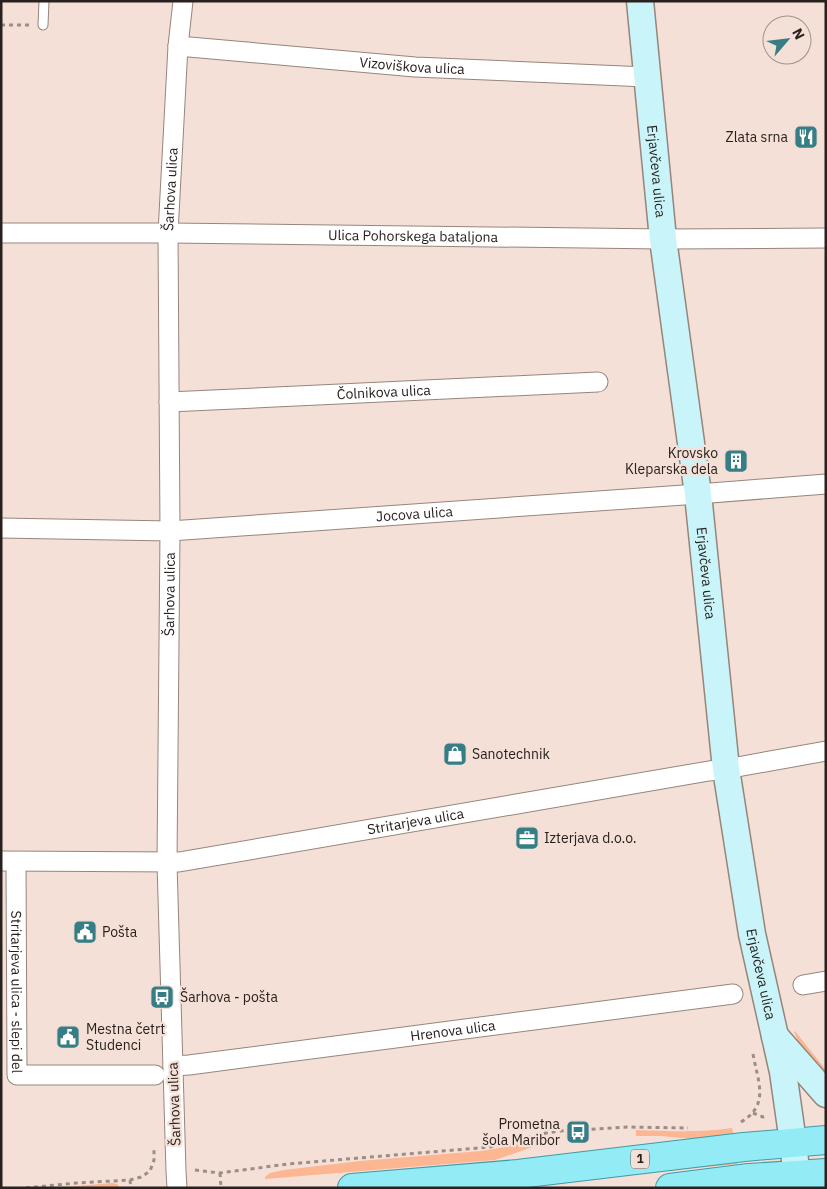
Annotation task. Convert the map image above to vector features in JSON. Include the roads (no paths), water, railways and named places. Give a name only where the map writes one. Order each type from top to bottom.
[{"type":"main road","name":"1","points":[[352,1188],[518,1174],[744,1147],[826,1140]]},
{"type":"main road","points":[[670,1188],[749,1178],[797,1181],[826,1173]]},
{"type":"street","name":"Šarhova ulica","points":[[177,1188],[174,1066],[171,1042],[167,863],[170,531],[168,233],[182,1]]},
{"type":"street","name":"Erjavčeva ulica","points":[[640,1],[663,239],[698,494],[726,769],[752,934],[783,1072],[797,1181]]},
{"type":"street","name":"Vizoviškova ulica","points":[[178,46],[415,67],[647,77]]},
{"type":"street","name":"Ulica Pohorskega bataljona","points":[[1,233],[168,233],[663,239],[826,238]]},
{"type":"street","name":"Čolnikova ulica","points":[[169,402],[598,382]]},
{"type":"street","name":"Jocova ulica","points":[[1,528],[170,531],[826,484]]},
{"type":"street","name":"Stritarjeva ulica","points":[[9,861],[167,863],[189,861],[826,751]]},
{"type":"street","name":"Stritarjeva ulica - slepi del","points":[[9,861],[18,1075],[155,1075]]},
{"type":"street","points":[[803,985],[826,981]]},
{"type":"street","name":"Hrenova ulica","points":[[174,1066],[733,994]]},
{"type":"street","points":[[775,1036],[826,1094]]},
{"type":"lane","points":[[42,25],[44,1]]},
{"type":"place","name":"Zlata srna","points":[[806,137]]},
{"type":"place","name":"Krovsko Kleparska dela","points":[[736,461]]},
{"type":"place","name":"Sanotechnik","points":[[455,754]]},
{"type":"place","name":"Izterjava d.o.o.","points":[[527,838]]},
{"type":"place","name":"Pošta","points":[[85,932]]},
{"type":"place","name":"Šarhova - pošta","points":[[162,997]]},
{"type":"place","name":"Mestna četrt Studenci","points":[[68,1037]]},
{"type":"place","name":"Prometna šola Maribor","points":[[578,1132]]}]
